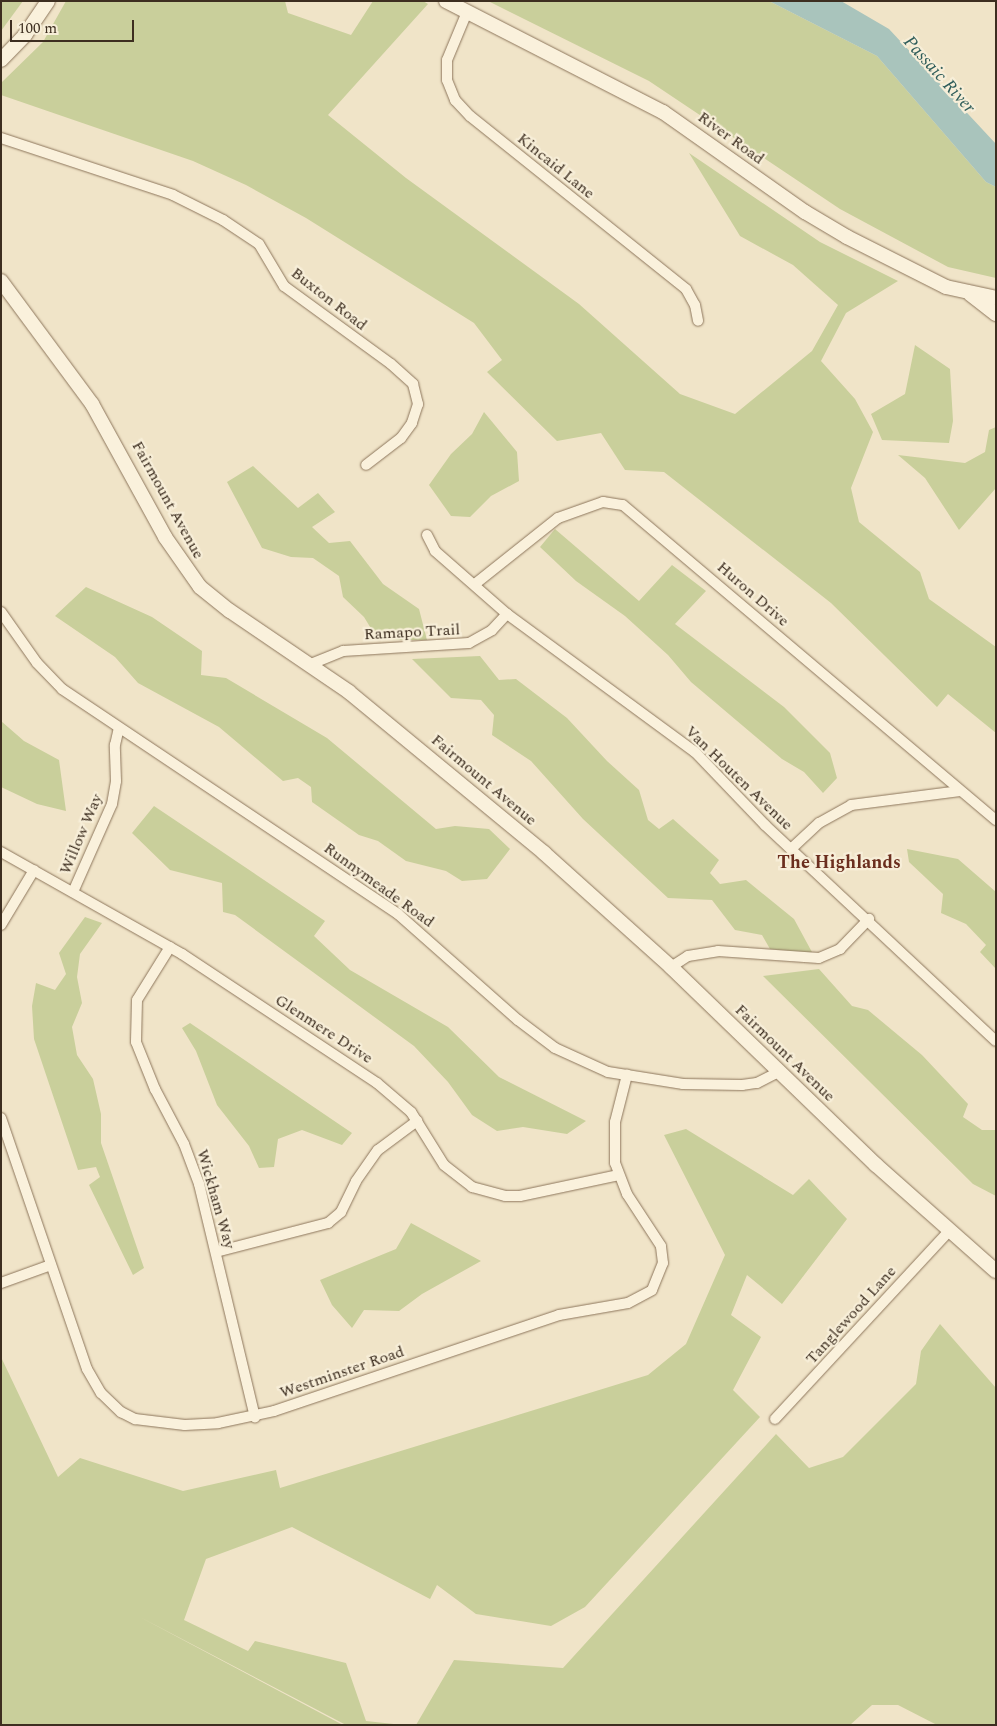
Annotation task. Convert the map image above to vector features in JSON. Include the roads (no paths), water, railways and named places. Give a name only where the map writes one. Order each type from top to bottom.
[{"type":"main road","points":[[1,60],[25,35],[48,1]]},
{"type":"main road","name":"River Road","points":[[446,1],[663,112],[824,224],[923,276],[970,294],[996,298]]},
{"type":"main road","name":"Fairmount Avenue","points":[[1,282],[92,404],[165,537],[200,587],[230,611],[311,664],[537,847],[670,968],[949,1232],[996,1271]]},
{"type":"main road","points":[[970,294],[996,314]]},
{"type":"street","name":"Kincaid Lane","points":[[467,12],[447,60],[447,80],[455,100],[470,116],[686,289],[695,306],[698,321]]},
{"type":"street","name":"Buxton Road","points":[[1,138],[173,195],[223,220],[259,244],[284,286],[391,364],[413,384],[418,404],[412,423],[400,438],[366,465]]},
{"type":"street","name":"Huron Drive","points":[[475,584],[558,518],[603,502],[623,505],[996,820]]},
{"type":"street","name":"Van Houten Avenue","points":[[427,535],[435,551],[475,584],[507,614],[682,741],[791,849],[869,919],[996,1041]]},
{"type":"street","name":"Runnymeade Road","points":[[1,612],[45,672],[66,692],[398,914],[518,1020],[549,1044],[583,1062],[627,1075],[683,1084],[742,1085],[757,1082],[779,1072]]},
{"type":"street","name":"Ramapo Trail","points":[[311,664],[343,650],[470,643],[492,630],[507,614]]},
{"type":"street","name":"Willow Way","points":[[72,892],[112,804],[116,781],[115,745],[119,728]]},
{"type":"street","points":[[791,849],[819,823],[851,805],[960,791]]},
{"type":"street","name":"Glenmere Drive","points":[[1,852],[170,947],[377,1083],[417,1121],[437,1156],[452,1173],[472,1187],[493,1194],[535,1194],[619,1175]]},
{"type":"street","points":[[1,925],[34,870]]},
{"type":"street","points":[[670,968],[688,956],[718,951],[819,958],[840,949],[869,919]]},
{"type":"street","name":"Wickham Way","points":[[170,947],[137,1000],[136,1042],[155,1088],[184,1144],[199,1184],[255,1417]]},
{"type":"street","name":"Westminster Road","points":[[1,1118],[93,1382],[121,1412],[149,1422],[184,1425],[255,1417],[559,1315],[628,1303],[644,1296],[661,1273],[662,1246],[633,1204],[619,1175],[614,1151],[615,1122],[627,1075]]},
{"type":"street","points":[[216,1252],[328,1223],[342,1212],[356,1181],[378,1150],[417,1121]]},
{"type":"street","name":"Tanglewood Lane","points":[[775,1419],[949,1232]]},
{"type":"street","points":[[1,1282],[51,1265]]},
{"type":"water","points":[[769,1],[841,1],[889,29],[996,144],[996,187],[986,182],[877,56]]},
{"type":"district","name":"The Highlands","points":[[839,863]]},
{"type":"water label","name":"Passaic River","points":[[939,75]]}]
